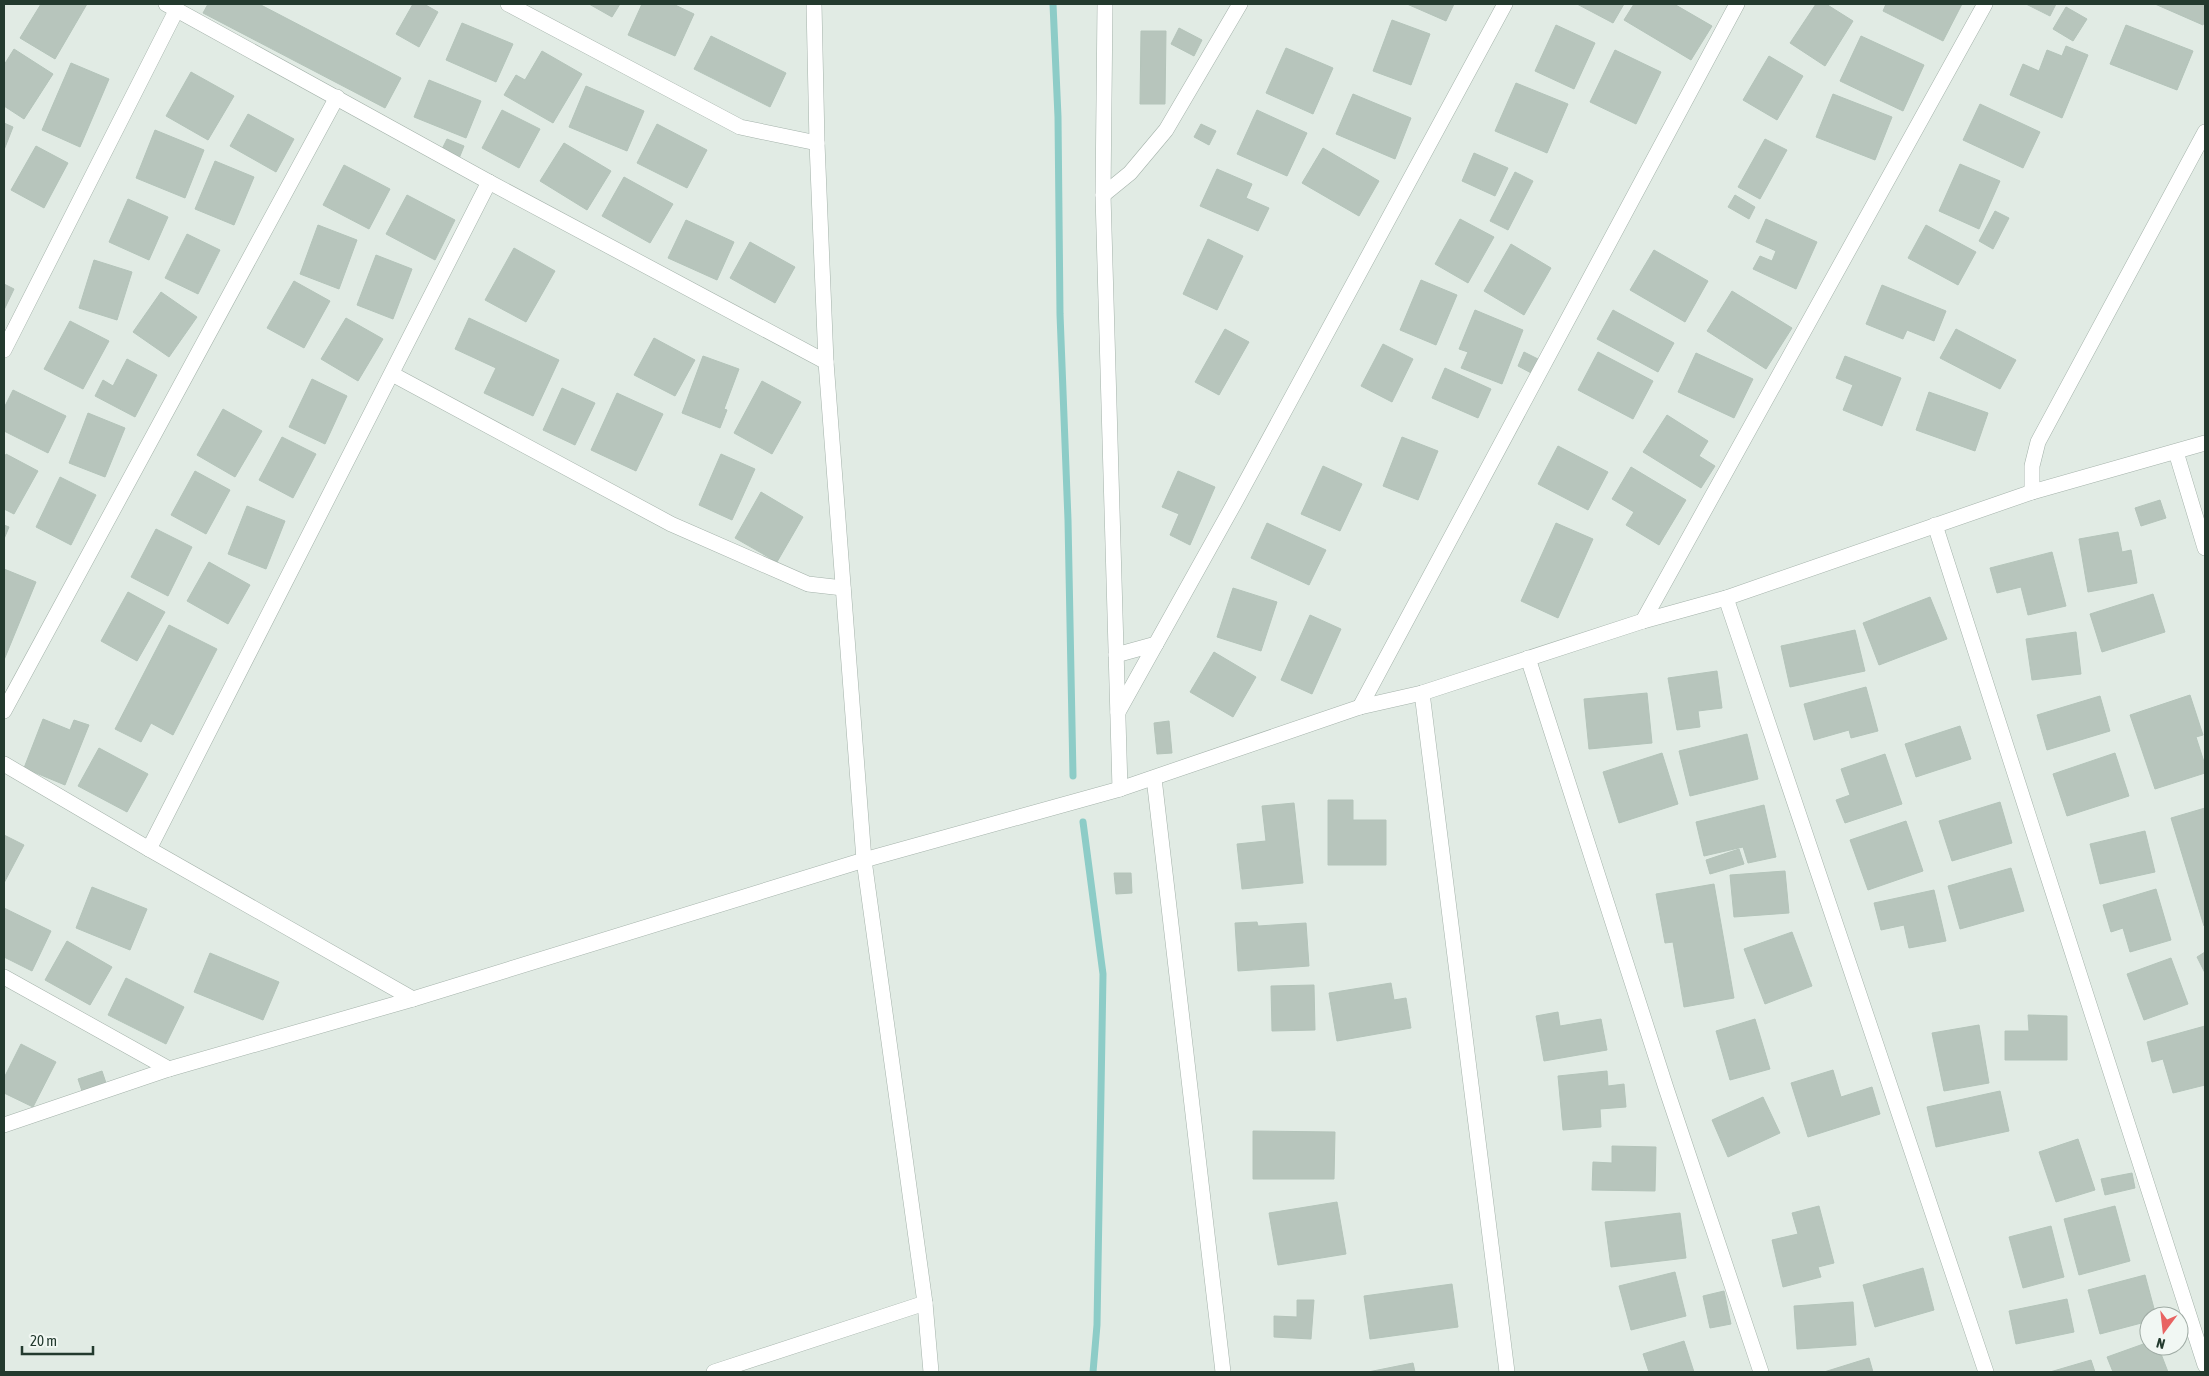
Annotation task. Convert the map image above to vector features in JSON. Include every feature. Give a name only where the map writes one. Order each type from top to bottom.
[{"type":"street","points":[[508,4],[740,127],[817,143]]},
{"type":"street","points":[[814,4],[817,143],[826,362],[864,860],[925,1304],[931,1372]]},
{"type":"street","points":[[1105,4],[1102,195],[1120,789]]},
{"type":"street","points":[[1102,195],[1130,173],[1166,130],[1240,4]]},
{"type":"street","points":[[1118,712],[1234,504],[1504,4]]},
{"type":"street","points":[[1360,706],[1737,4]]},
{"type":"street","points":[[1643,621],[1984,4]]},
{"type":"street","points":[[4,350],[171,6],[489,182],[826,362]]},
{"type":"street","points":[[4,711],[337,97]]},
{"type":"street","points":[[2032,492],[2032,466],[2038,442],[2205,132]]},
{"type":"street","points":[[149,850],[489,182]]},
{"type":"street","points":[[392,374],[670,524],[808,584],[843,588]]},
{"type":"street","points":[[4,1125],[169,1069],[413,999],[864,860],[1120,789],[1360,706],[1422,693],[1643,621],[1726,598],[2032,492],[2176,452],[2205,442]]},
{"type":"street","points":[[2176,452],[2205,548]]},
{"type":"street","points":[[1935,525],[2205,1365]]},
{"type":"street","points":[[1726,598],[1986,1372]]},
{"type":"street","points":[[1116,656],[1156,644]]},
{"type":"street","points":[[1528,658],[1666,1088],[1761,1372]]},
{"type":"street","points":[[1422,693],[1507,1372]]},
{"type":"street","points":[[4,764],[149,850],[413,999]]},
{"type":"street","points":[[1154,778],[1223,1372]]},
{"type":"street","points":[[4,977],[169,1069]]},
{"type":"street","points":[[714,1372],[925,1304]]},
{"type":"building","points":[[41,4],[87,4],[55,59],[20,38]]},
{"type":"building","points":[[208,4],[259,4],[401,78],[385,108],[203,13]]},
{"type":"building","points":[[413,4],[424,4],[438,12],[419,47],[396,34]]},
{"type":"building","points":[[589,4],[620,4],[612,17]]},
{"type":"building","points":[[642,4],[673,4],[694,14],[675,56],[628,35]]},
{"type":"building","points":[[1407,4],[1454,4],[1446,21]]},
{"type":"building","points":[[1577,4],[1624,4],[1613,23]]},
{"type":"building","points":[[1634,4],[1674,4],[1712,26],[1691,60],[1624,20]]},
{"type":"building","points":[[1816,4],[1826,4],[1853,21],[1825,66],[1790,43]]},
{"type":"building","points":[[1886,4],[1962,4],[1943,41],[1883,11]]},
{"type":"building","points":[[2026,4],[2056,4],[2050,16]]},
{"type":"building","points":[[2155,4],[2205,4],[2205,20],[2203,25]]},
{"type":"building","points":[[2066,7],[2087,19],[2073,41],[2053,29]]},
{"type":"building","points":[[1392,20],[1430,34],[1411,85],[1373,71]]},
{"type":"building","points":[[462,23],[513,44],[496,82],[446,60]]},
{"type":"building","points":[[1556,25],[1595,43],[1574,89],[1535,71]]},
{"type":"building","points":[[2126,25],[2193,51],[2177,90],[2110,64]]},
{"type":"building","points":[[1179,28],[1202,40],[1194,56],[1171,44]]},
{"type":"building","points":[[1141,31],[1166,31],[1165,104],[1140,104]]},
{"type":"building","points":[[711,36],[786,73],[770,107],[694,69]]},
{"type":"building","points":[[1861,36],[1924,65],[1903,111],[1840,81]]},
{"type":"building","points":[[2066,46],[2088,55],[2062,118],[2010,95],[2023,64],[2039,71],[2047,50],[2062,56]]},
{"type":"building","points":[[1286,48],[1333,68],[1313,114],[1266,93]]},
{"type":"building","points":[[14,49],[53,74],[24,119],[4,106],[4,65]]},
{"type":"building","points":[[1615,50],[1661,72],[1636,124],[1590,102]]},
{"type":"building","points":[[542,51],[582,74],[553,123],[504,95],[516,75],[525,80]]},
{"type":"building","points":[[1769,56],[1803,76],[1777,120],[1743,100]]},
{"type":"building","points":[[71,63],[109,79],[80,147],[42,130]]},
{"type":"building","points":[[191,72],[234,96],[208,140],[166,116]]},
{"type":"building","points":[[429,80],[481,101],[466,138],[414,117]]},
{"type":"building","points":[[1516,83],[1568,104],[1547,153],[1495,131]]},
{"type":"building","points":[[586,86],[644,111],[627,151],[569,127]]},
{"type":"building","points":[[1353,94],[1411,118],[1395,159],[1336,134]]},
{"type":"building","points":[[1833,94],[1892,117],[1875,160],[1816,137]]},
{"type":"building","points":[[1980,104],[2040,132],[2023,168],[1963,140]]},
{"type":"building","points":[[502,110],[540,129],[519,168],[482,148]]},
{"type":"building","points":[[1257,110],[1307,133],[1287,176],[1237,154]]},
{"type":"building","points":[[248,114],[294,139],[276,172],[230,146]]},
{"type":"building","points":[[4,123],[13,127],[4,150]]},
{"type":"building","points":[[657,124],[707,150],[687,188],[637,163]]},
{"type":"building","points":[[1201,124],[1216,131],[1209,145],[1194,137]]},
{"type":"building","points":[[155,130],[204,150],[185,198],[136,178]]},
{"type":"building","points":[[447,139],[464,146],[458,161],[440,153]]},
{"type":"building","points":[[1765,139],[1787,150],[1760,199],[1738,187]]},
{"type":"building","points":[[564,143],[611,171],[587,210],[540,181]]},
{"type":"building","points":[[36,146],[68,163],[44,208],[11,190]]},
{"type":"building","points":[[1323,148],[1379,181],[1359,216],[1302,183]]},
{"type":"building","points":[[1474,153],[1508,168],[1495,196],[1462,181]]},
{"type":"building","points":[[215,161],[254,177],[234,225],[195,209]]},
{"type":"building","points":[[1960,164],[2000,181],[1979,229],[1939,211]]},
{"type":"building","points":[[344,165],[390,189],[369,229],[323,205]]},
{"type":"building","points":[[1217,169],[1252,184],[1246,198],[1269,208],[1258,231],[1200,206]]},
{"type":"building","points":[[1515,172],[1533,181],[1508,230],[1490,221]]},
{"type":"building","points":[[624,177],[673,204],[650,243],[602,216]]},
{"type":"building","points":[[407,195],[455,220],[435,260],[386,234]]},
{"type":"building","points":[[1735,195],[1755,207],[1749,219],[1728,207]]},
{"type":"building","points":[[128,199],[168,217],[149,260],[109,242]]},
{"type":"building","points":[[1995,211],[2009,218],[1993,249],[1979,241]]},
{"type":"building","points":[[1460,219],[1494,237],[1468,283],[1435,264]]},
{"type":"building","points":[[1766,219],[1817,242],[1796,289],[1753,269],[1760,256],[1772,261],[1776,251],[1756,242]]},
{"type":"building","points":[[686,220],[734,242],[717,280],[668,258]]},
{"type":"building","points":[[318,225],[357,240],[339,289],[300,274]]},
{"type":"building","points":[[1926,225],[1976,252],[1958,285],[1908,258]]},
{"type":"building","points":[[187,234],[220,250],[198,294],[165,278]]},
{"type":"building","points":[[1208,239],[1243,256],[1217,310],[1183,294]]},
{"type":"building","points":[[750,242],[795,267],[775,303],[730,278]]},
{"type":"building","points":[[1511,244],[1551,268],[1524,315],[1484,291]]},
{"type":"building","points":[[514,248],[555,271],[526,322],[485,300]]},
{"type":"building","points":[[1654,250],[1708,281],[1685,322],[1630,290]]},
{"type":"building","points":[[376,255],[412,269],[393,319],[357,305]]},
{"type":"building","points":[[94,260],[132,272],[117,320],[79,308]]},
{"type":"building","points":[[1421,280],[1457,295],[1436,345],[1400,330]]},
{"type":"building","points":[[294,281],[330,301],[304,348],[267,328]]},
{"type":"building","points":[[4,284],[14,289],[4,310]]},
{"type":"building","points":[[1882,285],[1946,311],[1934,341],[1907,330],[1903,339],[1866,324]]},
{"type":"building","points":[[1732,291],[1792,328],[1766,369],[1707,331]]},
{"type":"building","points":[[161,292],[197,317],[169,357],[133,332]]},
{"type":"building","points":[[1475,310],[1523,330],[1502,384],[1461,368],[1468,352],[1459,349]]},
{"type":"building","points":[[1613,310],[1674,343],[1658,372],[1597,339]]},
{"type":"building","points":[[346,318],[383,339],[358,381],[321,359]]},
{"type":"building","points":[[469,318],[559,360],[533,416],[484,393],[496,368],[455,349]]},
{"type":"building","points":[[70,321],[109,341],[83,389],[44,369]]},
{"type":"building","points":[[1225,329],[1249,342],[1219,395],[1195,382]]},
{"type":"building","points":[[1956,329],[2016,360],[2000,389],[1940,358]]},
{"type":"building","points":[[654,338],[695,360],[675,396],[634,375]]},
{"type":"building","points":[[1383,344],[1413,359],[1392,402],[1361,386]]},
{"type":"building","points":[[1524,352],[1542,361],[1535,375],[1518,366]]},
{"type":"building","points":[[1598,352],[1653,381],[1633,419],[1578,390]]},
{"type":"building","points":[[1696,353],[1753,379],[1734,418],[1678,392]]},
{"type":"building","points":[[703,356],[739,369],[724,409],[727,410],[720,428],[682,413]]},
{"type":"building","points":[[1845,356],[1901,378],[1882,426],[1843,410],[1853,385],[1836,378]]},
{"type":"building","points":[[127,359],[157,375],[135,417],[95,396],[103,380],[113,386]]},
{"type":"building","points":[[1445,368],[1491,389],[1478,418],[1432,398]]},
{"type":"building","points":[[312,379],[347,396],[325,444],[289,427]]},
{"type":"building","points":[[762,381],[801,402],[772,454],[734,433]]},
{"type":"building","points":[[562,388],[595,403],[575,445],[543,430]]},
{"type":"building","points":[[13,390],[66,416],[48,453],[4,431],[4,408]]},
{"type":"building","points":[[1929,392],[1988,413],[1975,451],[1916,430]]},
{"type":"building","points":[[617,393],[663,414],[636,471],[591,450]]},
{"type":"building","points":[[223,409],[262,431],[235,477],[197,455]]},
{"type":"building","points":[[88,413],[125,428],[105,477],[69,463]]},
{"type":"building","points":[[1667,415],[1708,441],[1699,456],[1715,466],[1701,488],[1643,452]]},
{"type":"building","points":[[282,437],[316,454],[293,498],[259,480]]},
{"type":"building","points":[[1402,437],[1438,451],[1418,500],[1383,486]]},
{"type":"building","points":[[1558,446],[1608,472],[1588,510],[1538,484]]},
{"type":"building","points":[[6,454],[38,471],[14,514],[4,509],[4,459]]},
{"type":"building","points":[[721,454],[755,469],[732,520],[699,505]]},
{"type":"building","points":[[1323,466],[1362,484],[1340,531],[1301,514]]},
{"type":"building","points":[[1631,467],[1686,500],[1659,545],[1626,525],[1634,512],[1612,499]]},
{"type":"building","points":[[195,471],[230,490],[206,534],[171,515]]},
{"type":"building","points":[[1178,471],[1215,487],[1190,545],[1170,535],[1179,514],[1162,507]]},
{"type":"building","points":[[60,477],[96,495],[71,545],[36,527]]},
{"type":"building","points":[[761,492],[803,517],[777,562],[735,538]]},
{"type":"building","points":[[2160,500],[2166,518],[2141,526],[2135,508]]},
{"type":"building","points":[[247,506],[285,521],[266,569],[228,554]]},
{"type":"building","points":[[1267,523],[1326,550],[1309,585],[1251,558]]},
{"type":"building","points":[[1556,523],[1593,539],[1558,618],[1521,601]]},
{"type":"building","points":[[4,525],[9,527],[4,539]]},
{"type":"building","points":[[156,529],[192,547],[168,596],[131,577]]},
{"type":"building","points":[[2118,532],[2122,552],[2131,550],[2137,583],[2088,592],[2079,539]]},
{"type":"building","points":[[2052,552],[2066,606],[2028,615],[2021,587],[1997,593],[1990,568]]},
{"type":"building","points":[[209,562],[250,585],[228,624],[187,601]]},
{"type":"building","points":[[4,569],[36,582],[4,660]]},
{"type":"building","points":[[1233,588],[1277,602],[1261,651],[1217,637]]},
{"type":"building","points":[[128,592],[165,612],[137,661],[101,641]]},
{"type":"building","points":[[2153,594],[2165,632],[2102,652],[2090,614]]},
{"type":"building","points":[[1930,597],[1947,639],[1879,665],[1863,623]]},
{"type":"building","points":[[1310,615],[1341,629],[1312,694],[1281,680]]},
{"type":"building","points":[[169,625],[217,649],[173,735],[151,723],[141,742],[115,729]]},
{"type":"building","points":[[1855,630],[1865,671],[1790,687],[1781,646]]},
{"type":"building","points":[[2076,632],[2081,674],[2032,680],[2026,639]]},
{"type":"building","points":[[1214,652],[1256,677],[1233,717],[1190,692]]},
{"type":"building","points":[[1717,671],[1722,708],[1698,711],[1700,727],[1677,730],[1668,678]]},
{"type":"building","points":[[1866,687],[1878,731],[1851,738],[1849,730],[1814,740],[1804,704]]},
{"type":"building","points":[[1647,693],[1652,743],[1589,749],[1584,699]]},
{"type":"building","points":[[2190,695],[2203,735],[2196,737],[2205,765],[2205,773],[2155,789],[2130,715]]},
{"type":"building","points":[[2100,696],[2110,731],[2047,750],[2037,715]]},
{"type":"building","points":[[43,719],[70,730],[74,720],[89,725],[65,785],[24,768]]},
{"type":"building","points":[[1169,721],[1172,753],[1157,754],[1154,723]]},
{"type":"building","points":[[1960,726],[1971,759],[1916,777],[1905,744]]},
{"type":"building","points":[[1747,734],[1758,779],[1690,796],[1679,751]]},
{"type":"building","points":[[99,748],[148,774],[127,812],[78,786]]},
{"type":"building","points":[[1662,753],[1678,804],[1619,823],[1603,772]]},
{"type":"building","points":[[2115,753],[2129,796],[2067,816],[2053,774]]},
{"type":"building","points":[[1885,754],[1902,804],[1845,823],[1836,800],[1850,795],[1841,769]]},
{"type":"building","points":[[1328,800],[1353,800],[1353,820],[1386,820],[1386,865],[1328,865]]},
{"type":"building","points":[[2000,802],[2012,843],[1952,861],[1939,821]]},
{"type":"building","points":[[1294,803],[1303,883],[1242,889],[1237,844],[1266,841],[1262,806]]},
{"type":"building","points":[[1764,805],[1776,857],[1748,863],[1743,847],[1704,856],[1696,822]]},
{"type":"building","points":[[2205,808],[2205,925],[2204,926],[2171,818]]},
{"type":"building","points":[[1906,821],[1923,871],[1868,890],[1850,840]]},
{"type":"building","points":[[2145,831],[2155,872],[2100,884],[2090,844]]},
{"type":"building","points":[[4,835],[24,845],[4,883]]},
{"type":"building","points":[[1739,849],[1744,864],[1710,874],[1706,860]]},
{"type":"building","points":[[2011,868],[2024,911],[1960,929],[1948,886]]},
{"type":"building","points":[[1785,871],[1789,913],[1734,917],[1730,875]]},
{"type":"building","points":[[1114,873],[1131,873],[1132,893],[1116,894]]},
{"type":"building","points":[[1714,884],[1734,998],[1684,1007],[1673,942],[1665,943],[1656,894]]},
{"type":"building","points":[[92,887],[147,909],[130,950],[76,928]]},
{"type":"building","points":[[2156,889],[2171,940],[2130,952],[2123,928],[2111,932],[2103,905]]},
{"type":"building","points":[[1934,890],[1946,941],[1909,948],[1904,925],[1881,930],[1874,903]]},
{"type":"building","points":[[4,908],[51,931],[32,971],[4,957]]},
{"type":"building","points":[[1257,922],[1258,926],[1306,923],[1309,966],[1238,971],[1235,923]]},
{"type":"building","points":[[1792,932],[1812,986],[1765,1004],[1744,949]]},
{"type":"building","points":[[67,941],[112,967],[90,1005],[45,980]]},
{"type":"building","points":[[2205,952],[2205,973],[2197,957]]},
{"type":"building","points":[[210,953],[279,982],[263,1020],[194,992]]},
{"type":"building","points":[[2171,958],[2188,1004],[2144,1020],[2127,974]]},
{"type":"building","points":[[126,978],[184,1007],[166,1044],[108,1015]]},
{"type":"building","points":[[1391,983],[1394,1000],[1406,998],[1411,1028],[1337,1041],[1329,993]]},
{"type":"building","points":[[1314,985],[1315,1030],[1272,1031],[1271,986]]},
{"type":"building","points":[[1558,1012],[1560,1026],[1601,1019],[1607,1050],[1544,1061],[1536,1016]]},
{"type":"building","points":[[2028,1015],[2067,1016],[2067,1060],[2005,1060],[2005,1031],[2029,1031]]},
{"type":"building","points":[[1755,1019],[1770,1069],[1730,1080],[1716,1031]]},
{"type":"building","points":[[1979,1025],[1989,1083],[1944,1091],[1932,1033]]},
{"type":"building","points":[[2205,1026],[2205,1085],[2173,1093],[2163,1059],[2152,1062],[2147,1042]]},
{"type":"building","points":[[21,1044],[56,1062],[33,1107],[4,1093],[4,1078]]},
{"type":"building","points":[[1833,1070],[1841,1097],[1872,1087],[1880,1114],[1808,1137],[1791,1083]]},
{"type":"building","points":[[102,1071],[110,1095],[86,1103],[78,1079]]},
{"type":"building","points":[[1607,1071],[1608,1086],[1624,1084],[1626,1107],[1600,1109],[1601,1127],[1563,1130],[1558,1076]]},
{"type":"building","points":[[2000,1091],[2009,1131],[1936,1147],[1927,1107]]},
{"type":"building","points":[[1763,1097],[1780,1133],[1728,1157],[1712,1120]]},
{"type":"building","points":[[1253,1131],[1335,1132],[1334,1179],[1253,1179]]},
{"type":"building","points":[[2078,1139],[2095,1190],[2056,1202],[2039,1152]]},
{"type":"building","points":[[1612,1146],[1656,1147],[1655,1191],[1592,1190],[1593,1162],[1612,1163]]},
{"type":"building","points":[[2132,1173],[2135,1188],[2105,1195],[2101,1179]]},
{"type":"building","points":[[1337,1202],[1346,1254],[1278,1265],[1269,1213]]},
{"type":"building","points":[[1819,1206],[1834,1263],[1818,1267],[1821,1277],[1783,1287],[1772,1240],[1798,1234],[1792,1213]]},
{"type":"building","points":[[2115,1206],[2130,1261],[2079,1275],[2064,1219]]},
{"type":"building","points":[[1680,1213],[1686,1258],[1611,1267],[1605,1222]]},
{"type":"building","points":[[2051,1226],[2064,1277],[2023,1288],[2009,1237]]},
{"type":"building","points":[[1923,1268],[1934,1310],[1875,1327],[1863,1285]]},
{"type":"building","points":[[1675,1272],[1686,1316],[1631,1330],[1619,1286]]},
{"type":"building","points":[[2145,1275],[2153,1306],[2139,1306],[2139,1324],[2100,1334],[2088,1290]]},
{"type":"building","points":[[1452,1284],[1458,1327],[1370,1339],[1364,1296]]},
{"type":"building","points":[[1724,1291],[1731,1324],[1710,1328],[1703,1296]]},
{"type":"building","points":[[2067,1299],[2074,1332],[2016,1344],[2009,1311]]},
{"type":"building","points":[[1297,1300],[1314,1300],[1311,1339],[1274,1337],[1274,1316],[1297,1317]]},
{"type":"building","points":[[1853,1302],[1856,1345],[1797,1349],[1794,1306]]},
{"type":"building","points":[[1684,1341],[1694,1372],[1649,1372],[1643,1354]]},
{"type":"building","points":[[2139,1346],[2139,1356],[2162,1356],[2168,1372],[2113,1372],[2107,1357]]},
{"type":"building","points":[[1869,1358],[1873,1372],[1824,1372]]},
{"type":"building","points":[[2091,1360],[2095,1372],[2050,1372]]},
{"type":"building","points":[[1413,1363],[1415,1372],[1368,1372]]},
{"type":"waterway","points":[[1053,4],[1058,117],[1060,314],[1068,520],[1073,776]]},
{"type":"waterway","points":[[1083,822],[1103,974],[1097,1325],[1093,1372]]}]
